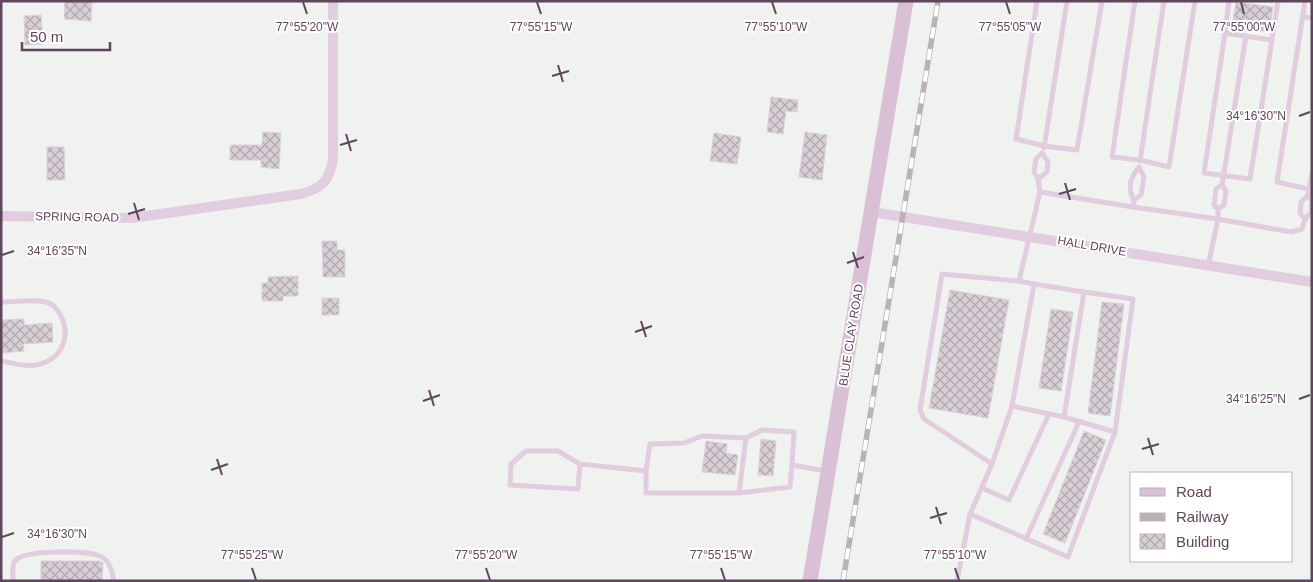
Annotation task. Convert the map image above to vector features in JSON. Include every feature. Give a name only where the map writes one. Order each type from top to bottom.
[{"type":"street","name":"SPRING ROAD","points":[[1,216],[132,218],[310,191],[320,186],[329,176],[333,158],[333,1]]},
{"type":"street","name":"BLUE CLAY ROAD","points":[[810,581],[906,1]]},
{"type":"street","name":"HALL DRIVE","points":[[872,212],[1312,282]]},
{"type":"lane","points":[[1036,1],[1016,139],[1044,146],[1077,150],[1102,1]]},
{"type":"lane","points":[[1019,281],[1040,192],[1038,179],[1034,172],[1036,159],[1042,153],[1044,146],[1067,1]]},
{"type":"lane","points":[[1135,1],[1112,157],[1140,160],[1169,167],[1195,1]]},
{"type":"lane","points":[[1133,208],[1134,200],[1130,194],[1130,180],[1139,167],[1164,1]]},
{"type":"lane","points":[[1229,1],[1204,173],[1250,179],[1278,1]]},
{"type":"lane","points":[[1305,1],[1277,182],[1309,191]]},
{"type":"lane","points":[[1303,17],[1312,18]]},
{"type":"lane","points":[[1225,33],[1272,40]]},
{"type":"lane","points":[[1208,266],[1218,219],[1218,209],[1214,206],[1216,189],[1222,184],[1224,175],[1246,36]]},
{"type":"lane","points":[[1038,179],[1047,172],[1048,162],[1042,153]]},
{"type":"lane","points":[[1134,200],[1141,195],[1144,177],[1139,167]]},
{"type":"lane","points":[[1040,192],[1291,232],[1302,229],[1305,219],[1311,213],[1312,201],[1309,191],[1312,173]]},
{"type":"lane","points":[[1218,209],[1224,206],[1226,191],[1222,184]]},
{"type":"lane","points":[[1305,219],[1300,213],[1301,202],[1309,191]]},
{"type":"lane","points":[[970,514],[1068,557],[1114,432],[1133,299],[1019,281],[942,274],[920,410],[924,419],[992,464]]},
{"type":"lane","points":[[957,581],[970,514],[992,464],[1012,406],[1034,284]]},
{"type":"lane","points":[[1064,417],[1084,292]]},
{"type":"lane","points":[[1,302],[38,301],[51,304],[59,311],[64,322],[66,337],[63,348],[47,362],[37,365],[1,361]]},
{"type":"lane","points":[[1012,406],[1064,417],[1114,432]]},
{"type":"lane","points":[[982,488],[1009,500],[1049,414]]},
{"type":"lane","points":[[1026,539],[1079,422]]},
{"type":"lane","points":[[762,430],[794,432],[792,465],[790,487],[739,493],[646,493],[646,471],[650,444],[684,443],[702,436],[746,438],[762,430]]},
{"type":"lane","points":[[739,493],[746,438]]},
{"type":"lane","points":[[580,464],[578,489],[510,485],[511,464],[526,451],[558,451],[580,464],[646,471]]},
{"type":"lane","points":[[792,465],[829,471]]},
{"type":"lane","points":[[13,581],[12,567],[16,560],[24,555],[45,553],[92,553],[101,556],[112,571],[114,581]]},
{"type":"building","points":[[65,1],[92,1],[91,21],[64,19]]},
{"type":"building","points":[[1236,2],[1273,7],[1269,32],[1232,27]]},
{"type":"building","points":[[41,15],[43,44],[25,45],[24,16]]},
{"type":"building","points":[[771,97],[798,100],[797,112],[786,111],[783,134],[767,132]]},
{"type":"building","points":[[263,132],[281,133],[279,169],[261,167],[261,160],[230,160],[230,145],[262,145]]},
{"type":"building","points":[[805,132],[827,135],[822,180],[799,177]]},
{"type":"building","points":[[714,133],[741,137],[737,164],[710,161]]},
{"type":"building","points":[[47,147],[64,147],[65,180],[47,180]]},
{"type":"building","points":[[322,241],[337,241],[337,250],[345,250],[345,277],[323,277]]},
{"type":"building","points":[[298,276],[298,296],[283,296],[283,301],[262,301],[262,283],[268,283],[268,277]]},
{"type":"building","points":[[950,290],[1009,300],[988,418],[929,408]]},
{"type":"building","points":[[322,298],[339,298],[339,315],[322,315]]},
{"type":"building","points":[[1102,302],[1124,304],[1110,416],[1088,413]]},
{"type":"building","points":[[1051,309],[1073,312],[1061,391],[1039,388]]},
{"type":"building","points":[[24,319],[24,325],[52,323],[53,342],[23,344],[24,351],[2,353],[1,320]]},
{"type":"building","points":[[1084,431],[1106,440],[1065,543],[1043,534]]},
{"type":"building","points":[[761,439],[776,441],[773,476],[758,475]]},
{"type":"building","points":[[706,441],[727,444],[726,453],[738,455],[735,475],[702,472]]},
{"type":"building","points":[[41,561],[100,561],[103,563],[102,581],[41,581]]},
{"type":"railway","points":[[843,581],[938,1]]}]
